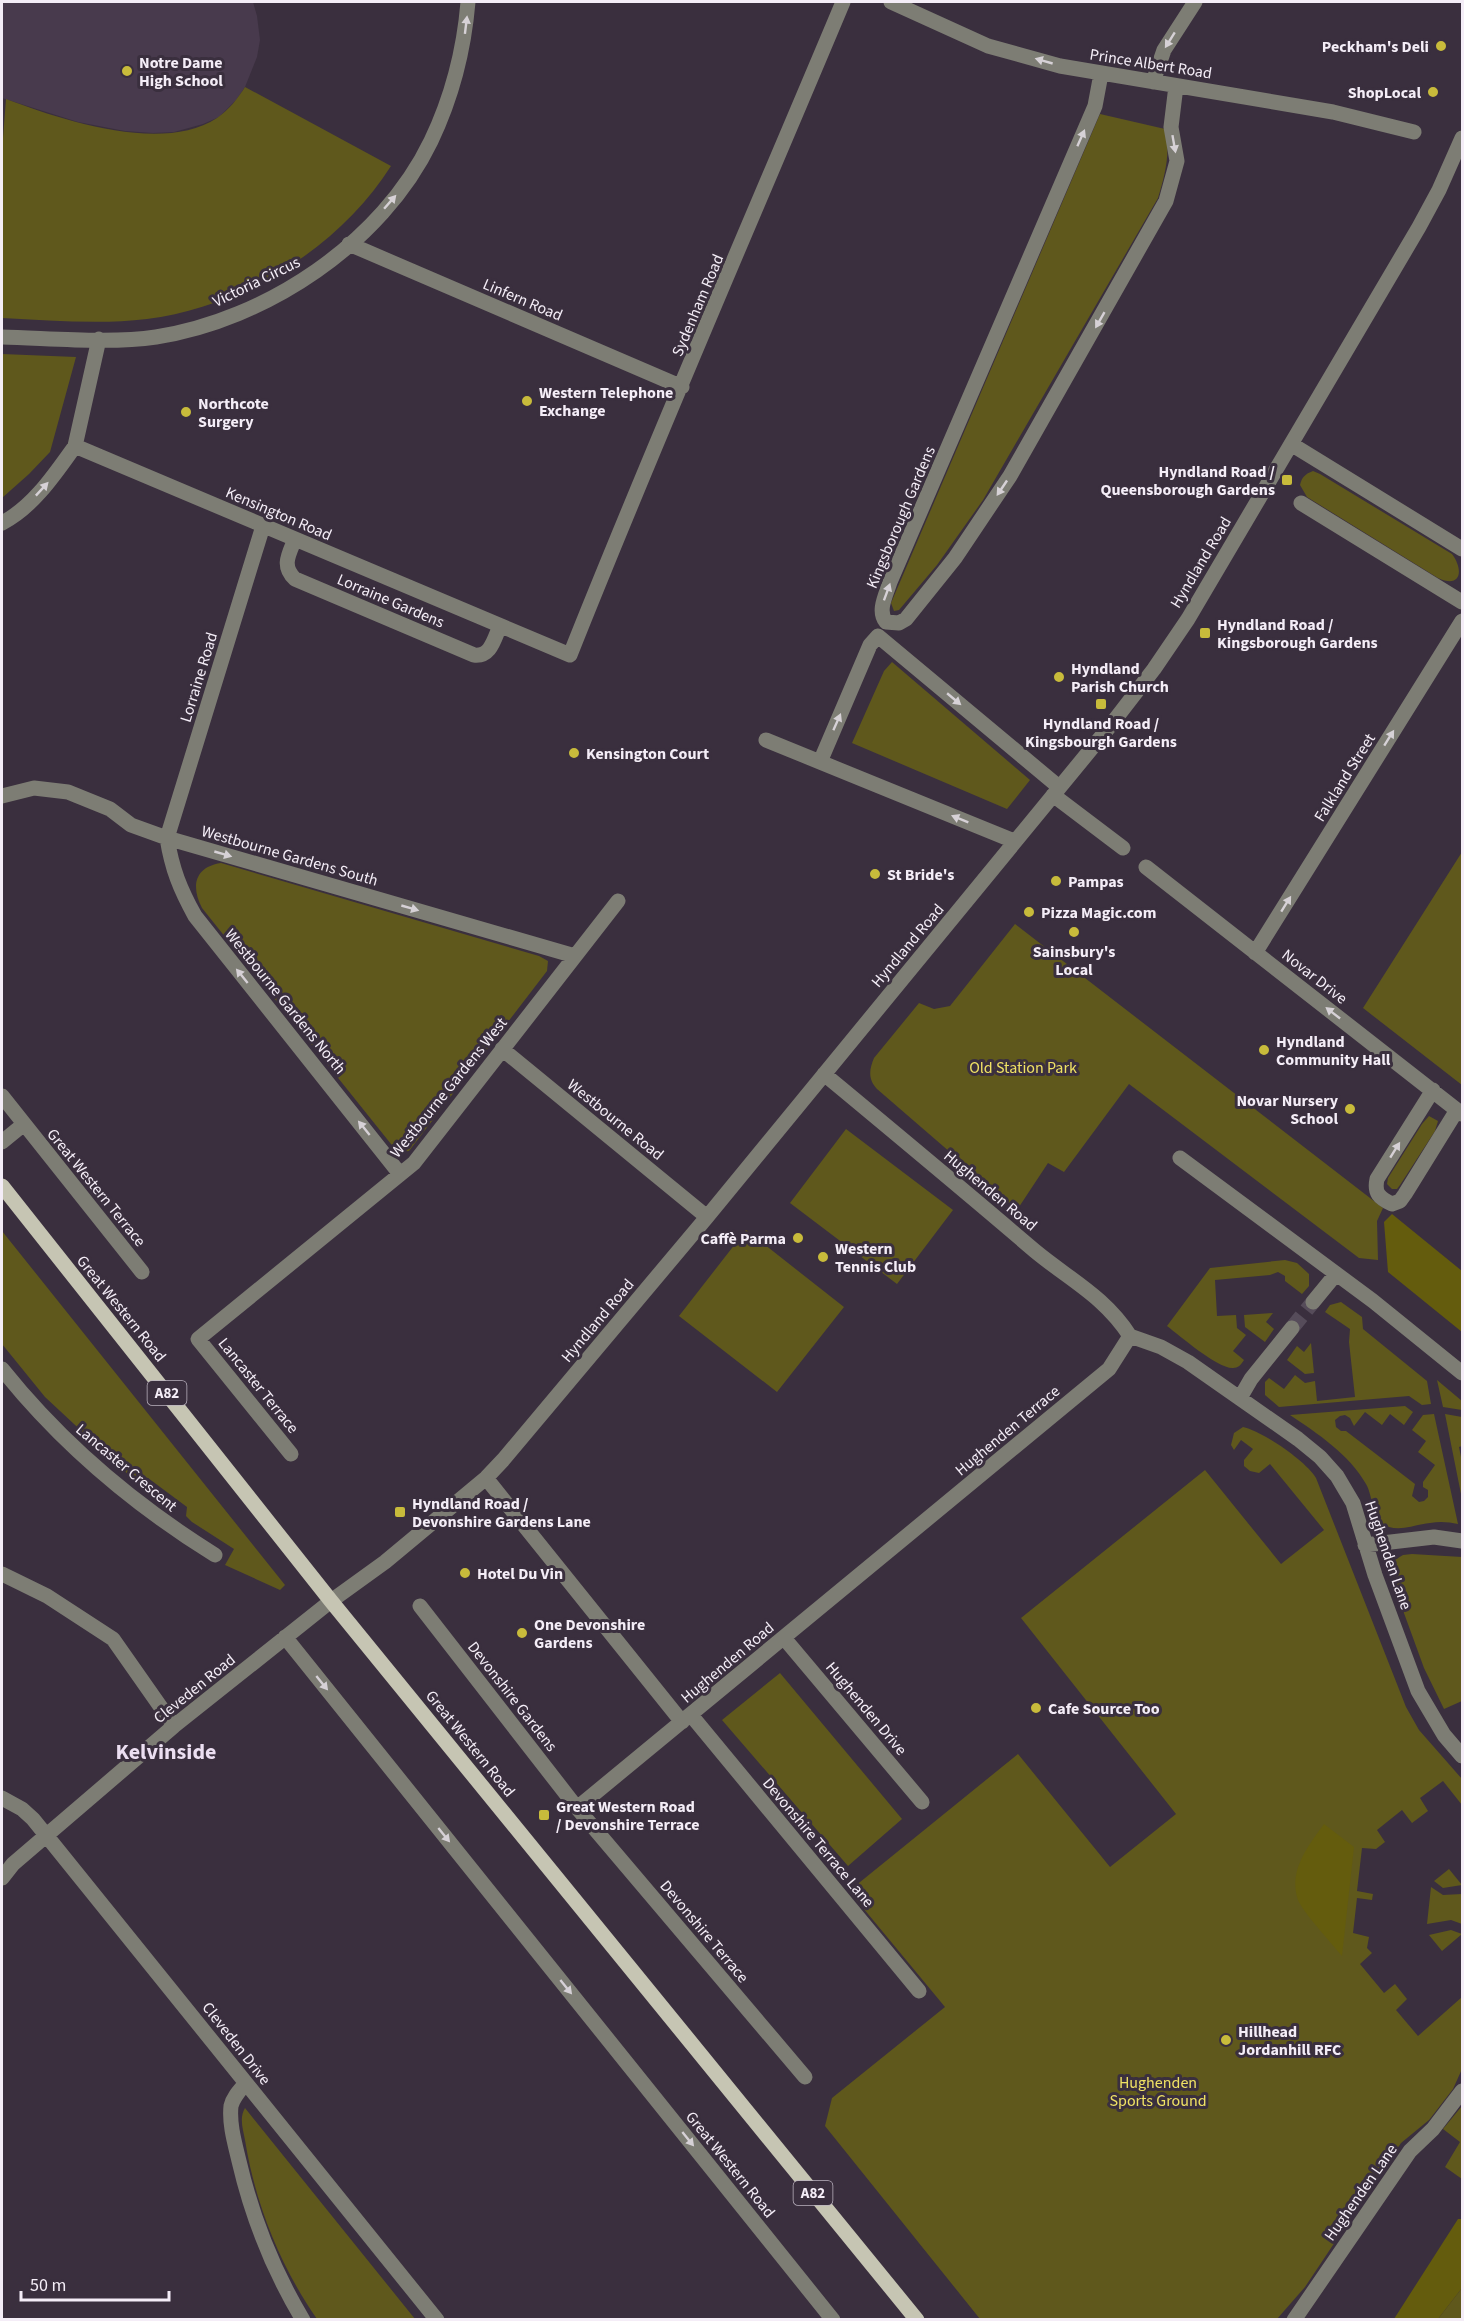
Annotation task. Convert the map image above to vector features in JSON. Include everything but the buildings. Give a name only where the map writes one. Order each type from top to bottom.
[{"type":"main road","name":"Great Western Road","points":[[2,1186],[331,1601],[917,2319]]},
{"type":"street","name":"Victoria Circus","points":[[2,337],[155,338],[223,319],[298,284],[350,244],[398,192],[430,143],[443,113],[460,59],[468,2]]},
{"type":"street","name":"Sydenham Road","points":[[570,655],[631,501],[682,387],[843,2]]},
{"type":"street","name":"Prince Albert Road","points":[[891,2],[988,46],[1059,66],[1333,112],[1414,132]]},
{"type":"street","points":[[1152,82],[1164,50],[1195,2]]},
{"type":"street","name":"Kingsborough Gardens","points":[[1101,74],[1095,106],[890,582],[882,611],[882,617],[886,622],[899,623],[906,619],[967,540],[1010,476],[1144,242],[1166,201],[1177,161],[1171,127],[1176,86]]},
{"type":"street","name":"Hyndland Road","points":[[331,1601],[385,1562],[486,1478],[706,1217],[1154,669],[1188,619],[1424,217],[1462,138]]},
{"type":"street","name":"Linfern Road","points":[[350,244],[682,387]]},
{"type":"street","points":[[2,523],[18,513],[41,490],[75,446],[99,339]]},
{"type":"street","points":[[1291,444],[1462,549]]},
{"type":"street","name":"Kensington Road","points":[[75,446],[570,655]]},
{"type":"street","points":[[1301,503],[1462,602]]},
{"type":"street","name":"Lorraine Road","points":[[167,838],[263,526]]},
{"type":"street","name":"Lorraine Gardens","points":[[295,539],[286,563],[295,579],[463,651],[477,656],[485,654],[492,645],[500,626]]},
{"type":"street","name":"Falkland Street","points":[[1255,953],[1462,621]]},
{"type":"street","points":[[820,762],[870,645],[878,636],[1123,848]]},
{"type":"street","points":[[766,740],[1014,841]]},
{"type":"street","name":"Westbourne Gardens South","points":[[2,796],[34,788],[68,792],[110,809],[131,825],[167,838],[575,956]]},
{"type":"street","name":"Westbourne Gardens North","points":[[167,838],[176,878],[195,916],[400,1174]]},
{"type":"street","name":"Novar Drive","points":[[1146,867],[1460,1112]]},
{"type":"street","name":"Westbourne Gardens West","points":[[198,1339],[414,1163],[618,901]]},
{"type":"street","name":"Westbourne Road","points":[[502,1049],[706,1217]]},
{"type":"street","name":"Hughenden Road","points":[[824,1074],[1050,1263],[1101,1300],[1117,1316],[1130,1336]]},
{"type":"street","points":[[1433,1090],[1377,1179],[1378,1195],[1384,1200],[1392,1204],[1400,1201],[1460,1112]]},
{"type":"street","name":"Great Western Terrace","points":[[2,1096],[142,1272]]},
{"type":"street","name":"Great Western Terrace","points":[[2,1142],[24,1124]]},
{"type":"street","points":[[1180,1158],[1373,1301],[1462,1373]]},
{"type":"street","points":[[1312,1302],[1336,1274]]},
{"type":"street","points":[[1240,1398],[1251,1379],[1292,1328]]},
{"type":"street","name":"Hughenden Lane","points":[[1130,1336],[1161,1347],[1240,1398],[1306,1445],[1337,1476],[1353,1503],[1365,1545],[1418,1691],[1444,1735],[1462,1755]]},
{"type":"street","name":"Hughenden Terrace","points":[[899,1543],[1109,1369],[1130,1336]]},
{"type":"street","name":"Lancaster Terrace","points":[[198,1339],[291,1454]]},
{"type":"street","name":"Lancaster Crescent","points":[[2,1369],[27,1401],[97,1471],[173,1529],[215,1555]]},
{"type":"street","name":"Devonshire Terrace Lane","points":[[486,1478],[686,1719],[919,1991]]},
{"type":"street","points":[[1365,1545],[1434,1537],[1462,1541]]},
{"type":"street","name":"Hughenden Road","points":[[578,1808],[899,1543]]},
{"type":"street","points":[[2,1574],[47,1596],[113,1639],[174,1726]]},
{"type":"street","name":"Cleveden Road","points":[[2,1878],[13,1864],[174,1726],[331,1601]]},
{"type":"street","name":"Devonshire Gardens","points":[[420,1606],[578,1808]]},
{"type":"street","name":"Great Western Road","points":[[285,1637],[833,2319]]},
{"type":"street","name":"Hughenden Drive","points":[[784,1638],[922,1802]]},
{"type":"street","name":"Cleveden Drive","points":[[2,1798],[22,1809],[47,1837],[437,2319]]},
{"type":"street","name":"Devonshire Terrace","points":[[578,1808],[805,2077]]},
{"type":"street","points":[[246,2083],[237,2092],[231,2104],[232,2127],[245,2184],[253,2215],[269,2254],[303,2319]]},
{"type":"street","name":"Hughenden Lane","points":[[1294,2319],[1410,2151],[1433,2129],[1462,2091]]},
{"type":"shaded area","name":"Notre Dame High School","points":[[2,2],[253,2],[260,40],[257,57],[245,87],[236,100],[219,117],[203,124],[174,132],[153,133],[125,131],[78,122],[2,98]]},
{"type":"shaded area","points":[[1392,1214],[1462,1271],[1462,1332],[1388,1272],[1384,1222]]},
{"type":"shaded area","points":[[1324,1824],[1354,1847],[1342,1956],[1305,1912],[1298,1900],[1296,1889],[1301,1859]]},
{"type":"shaded area","points":[[1458,2219],[1462,2219],[1462,2288],[1438,2319],[1394,2319]]},
{"type":"green space","points":[[245,87],[391,166],[370,196],[344,223],[286,269],[218,302],[183,312],[147,319],[111,322],[2,318],[2,151],[6,99],[83,124],[112,130],[169,133],[194,128],[217,118],[233,104]]},
{"type":"green space","points":[[1100,114],[1165,129],[1167,155],[1158,198],[983,500],[937,565],[899,610],[894,611],[891,603]]},
{"type":"green space","points":[[2,354],[76,357],[50,452],[2,498]]},
{"type":"green space","points":[[1313,471],[1452,554],[1459,572],[1456,579],[1446,581],[1438,578],[1307,497],[1300,485],[1304,476]]},
{"type":"green space","points":[[892,662],[1030,780],[1007,809],[852,743],[884,671]]},
{"type":"green space","points":[[1462,852],[1462,1085],[1363,1008]]},
{"type":"green space","points":[[221,863],[539,956],[548,961],[547,971],[409,1151],[400,1152],[395,1149],[202,908],[197,893],[197,879],[205,869]]},
{"type":"green space","name":"Old Station Park","points":[[1015,924],[1383,1208],[1377,1221],[1378,1260],[1359,1258],[1129,1084],[1064,1172],[1048,1163],[1017,1210],[877,1089],[870,1074],[874,1058],[919,1003],[934,1009],[950,1006]]},
{"type":"green space","points":[[1429,1116],[1438,1121],[1435,1131],[1400,1185],[1397,1189],[1392,1189],[1387,1184],[1388,1178]]},
{"type":"green space","points":[[846,1129],[953,1210],[897,1284],[790,1203]]},
{"type":"green space","points":[[746,1230],[844,1307],[777,1392],[679,1316]]},
{"type":"green space","points":[[2,1231],[285,1585],[280,1590],[225,1565],[234,1549],[192,1522],[186,1516],[187,1507],[148,1478],[132,1478],[45,1397],[2,1344]]},
{"type":"green space","points":[[1285,1260],[1297,1263],[1309,1274],[1309,1286],[1302,1294],[1285,1281],[1285,1276],[1278,1272],[1270,1275],[1215,1280],[1217,1316],[1236,1315],[1237,1328],[1246,1335],[1233,1351],[1244,1360],[1238,1367],[1226,1367],[1218,1363],[1167,1326],[1210,1268]]},
{"type":"green space","points":[[1341,1302],[1362,1317],[1363,1329],[1427,1381],[1431,1404],[1422,1405],[1409,1396],[1279,1407],[1265,1395],[1265,1382],[1269,1378],[1284,1389],[1295,1375],[1305,1383],[1315,1381],[1317,1401],[1355,1397],[1349,1342],[1350,1329],[1325,1312],[1330,1305]]},
{"type":"green space","points":[[1273,1313],[1266,1322],[1274,1329],[1265,1342],[1245,1327],[1244,1315]]},
{"type":"green space","points":[[1311,1343],[1314,1373],[1305,1374],[1287,1360],[1297,1346],[1304,1352]]},
{"type":"green space","points":[[1437,1380],[1462,1401],[1462,1410],[1443,1407]]},
{"type":"green space","points":[[1405,1406],[1413,1412],[1404,1425],[1390,1414],[1382,1425],[1365,1412],[1354,1426],[1350,1418],[1345,1415],[1340,1416],[1335,1420],[1336,1427],[1341,1431],[1346,1431],[1415,1484],[1412,1496],[1419,1502],[1428,1497],[1428,1490],[1423,1487],[1423,1482],[1435,1465],[1418,1452],[1426,1441],[1412,1430],[1423,1415],[1434,1414],[1458,1524],[1437,1522],[1399,1528],[1383,1524],[1376,1514],[1369,1490],[1359,1473],[1322,1437],[1290,1415]]},
{"type":"green space","points":[[1445,1414],[1462,1417],[1462,1446],[1459,1447],[1462,1462],[1462,1499]]},
{"type":"green space","name":"Hughenden Sports Ground","points":[[1243,1427],[1261,1434],[1283,1448],[1303,1463],[1316,1478],[1406,1707],[1419,1730],[1462,1779],[1462,1805],[1443,1781],[1420,1798],[1428,1811],[1412,1823],[1402,1810],[1377,1830],[1385,1842],[1376,1849],[1362,1848],[1357,1891],[1373,1894],[1372,1900],[1357,1898],[1353,1933],[1369,1937],[1367,1948],[1372,1953],[1360,1964],[1384,1993],[1395,1984],[1407,1999],[1396,2010],[1418,2036],[1462,1997],[1462,2069],[1453,2089],[1429,2120],[1401,2143],[1305,2287],[1277,2319],[980,2319],[825,2126],[832,2098],[945,2007],[849,1891],[1018,1754],[1110,1867],[1176,1814],[1021,1618],[1205,1470],[1281,1564],[1324,1530],[1270,1464],[1259,1473],[1250,1471],[1244,1466],[1244,1460],[1253,1449],[1241,1440],[1234,1450],[1231,1445],[1234,1433]]},
{"type":"green space","points":[[1403,1555],[1462,1557],[1462,1701],[1444,1709],[1424,1668],[1389,1572],[1393,1561]]},
{"type":"green space","points":[[780,1673],[902,1819],[848,1866],[722,1720]]},
{"type":"green space","points":[[1449,1869],[1462,1885],[1443,1888],[1434,1881]]},
{"type":"green space","points":[[1431,1887],[1443,1895],[1462,1894],[1462,1924],[1451,1920],[1427,1924]]},
{"type":"green space","points":[[1451,1930],[1462,1934],[1442,1951],[1429,1935]]},
{"type":"green space","points":[[1462,2106],[1462,2179],[1445,2167],[1460,2142],[1443,2129]]},
{"type":"green space","points":[[245,2108],[415,2319],[317,2319],[292,2278],[262,2210],[249,2164],[243,2128],[242,2116]]},
{"type":"green space","points":[[1462,2288],[1462,2319],[1438,2319]]},
{"type":"tunnel","points":[[1292,1328],[1313,1302]]},
{"type":"place","name":"Peckham's Deli","points":[[1441,46]]},
{"type":"place","name":"Notre Dame High School","points":[[127,71]]},
{"type":"place","name":"ShopLocal","points":[[1433,92]]},
{"type":"place","name":"Western Telephone Exchange","points":[[527,401]]},
{"type":"place","name":"Northcote Surgery","points":[[186,412]]},
{"type":"place","name":"Hyndland Road / Queensborough Gardens","points":[[1287,480]]},
{"type":"place","name":"Hyndland Road / Kingsborough Gardens","points":[[1205,633]]},
{"type":"place","name":"Hyndland Parish Church","points":[[1059,677]]},
{"type":"place","name":"Hyndland Road / Kingsbourgh Gardens","points":[[1101,704]]},
{"type":"place","name":"Kensington Court","points":[[574,753]]},
{"type":"place","name":"St Bride's","points":[[875,874]]},
{"type":"place","name":"Pampas","points":[[1056,881]]},
{"type":"place","name":"Pizza Magic.com","points":[[1029,912]]},
{"type":"place","name":"Sainsbury's Local","points":[[1074,932]]},
{"type":"place","name":"Hyndland Community Hall","points":[[1264,1050]]},
{"type":"place","name":"Novar Nursery School","points":[[1350,1109]]},
{"type":"place","name":"Caffè Parma","points":[[798,1238]]},
{"type":"place","name":"Western Tennis Club","points":[[823,1257]]},
{"type":"place","name":"Hyndland Road / Devonshire Gardens Lane","points":[[400,1512]]},
{"type":"place","name":"Hotel Du Vin","points":[[465,1573]]},
{"type":"place","name":"One Devonshire Gardens","points":[[522,1633]]},
{"type":"place","name":"Cafe Source Too","points":[[1036,1708]]},
{"type":"place","name":"Great Western Road / Devonshire Terrace","points":[[544,1815]]},
{"type":"place","name":"Hillhead Jordanhill RFC","points":[[1226,2040]]},
{"type":"district","name":"Kelvinside","points":[[166,1751]]}]
